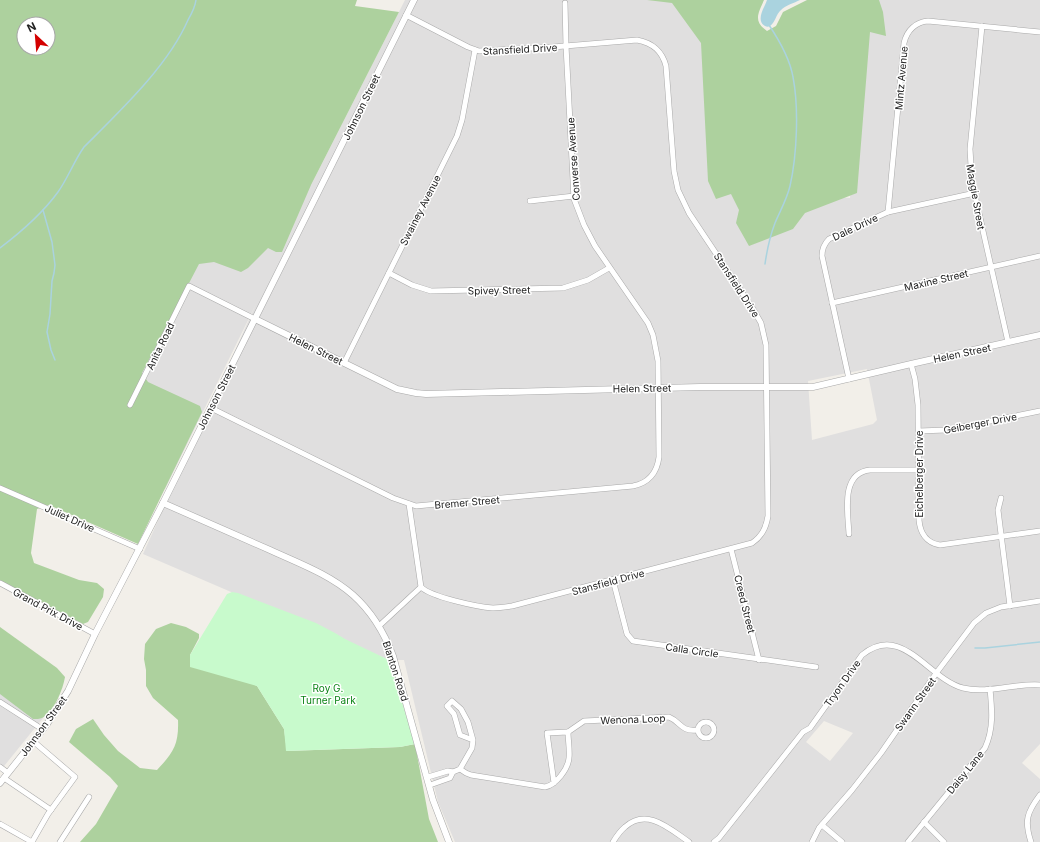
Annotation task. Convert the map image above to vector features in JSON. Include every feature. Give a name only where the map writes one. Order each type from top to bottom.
[{"type":"street","name":"Johnson Street","points":[[4,778],[42,729],[68,691],[95,634],[140,549],[211,408],[414,0]]},
{"type":"street","name":"Converse Avenue","points":[[565,3],[574,196],[586,230],[609,268],[649,326],[656,345],[658,388]]},
{"type":"street","name":"Stansfield Drive","points":[[406,16],[475,50],[486,52],[637,40],[650,44],[659,50],[664,57],[666,66],[674,171],[678,190],[689,213],[761,323],[766,345],[768,516],[763,532],[757,539],[749,544],[731,549],[503,608],[483,607],[430,593],[421,587]]},
{"type":"street","name":"Mintz Avenue","points":[[888,212],[904,43],[907,34],[916,24],[928,20],[1040,32]]},
{"type":"street","name":"Maggie Street","points":[[982,26],[970,169],[1008,342]]},
{"type":"street","name":"Swainey Avenue","points":[[344,363],[457,136],[462,120],[475,50]]},
{"type":"street","name":"Dale Drive","points":[[849,379],[822,256],[822,250],[825,244],[829,239],[888,212],[975,193]]},
{"type":"street","points":[[530,201],[574,196]]},
{"type":"street","name":"Maxine Street","points":[[832,303],[1040,256]]},
{"type":"street","name":"Spivey Street","points":[[389,273],[412,285],[431,291],[555,289],[579,284],[609,268]]},
{"type":"street","name":"Anita Road","points":[[130,405],[189,286],[255,319]]},
{"type":"street","name":"Helen Street","points":[[255,319],[397,389],[426,394],[658,388],[813,387],[1040,335]]},
{"type":"street","name":"Eichelberger Drive","points":[[911,364],[917,392],[920,526],[922,532],[928,540],[933,544],[940,545],[1040,531]]},
{"type":"street","name":"Bremer Street","points":[[211,408],[393,498],[409,504],[422,506],[639,485],[652,475],[658,464],[658,388]]},
{"type":"street","name":"Geiberger Drive","points":[[919,431],[946,430],[1040,411]]},
{"type":"street","points":[[849,534],[849,488],[857,474],[870,470],[919,470]]},
{"type":"street","name":"Juliet Drive","points":[[0,488],[140,549]]},
{"type":"street","points":[[1001,498],[998,510],[1010,606]]},
{"type":"street","name":"Blanton Road","points":[[163,503],[286,557],[328,578],[352,594],[379,626],[393,656],[428,777],[433,800],[449,842]]},
{"type":"street","points":[[379,626],[421,587],[409,504]]},
{"type":"street","name":"Creed Street","points":[[731,549],[759,660]]},
{"type":"street","name":"Calla Circle","points":[[614,580],[627,634],[633,641],[816,667]]},
{"type":"street","name":"Grand Prix Drive","points":[[0,584],[95,634]]},
{"type":"street","name":"Swann Street","points":[[812,842],[822,825],[881,753],[937,672],[978,618],[992,610],[1040,601]]},
{"type":"street","name":"Tryon Drive","points":[[714,842],[719,838],[803,732],[810,728],[858,660],[867,651],[878,646],[898,646],[907,650],[952,683],[964,688],[990,689],[1023,685],[1040,685]]},
{"type":"street","name":"Daisy Lane","points":[[908,842],[981,753],[988,742],[992,726],[990,689]]},
{"type":"street","points":[[430,785],[450,778],[454,772],[460,768],[472,748],[472,740],[470,728],[461,709],[452,700],[447,706],[454,714],[460,735],[472,740]]},
{"type":"street","points":[[0,702],[42,729]]},
{"type":"street","name":"Wenona Loop","points":[[568,732],[584,721],[669,717],[676,720],[686,730],[697,730]]},
{"type":"street","points":[[460,768],[471,775],[545,787],[554,783],[565,768],[569,759],[568,732],[547,733],[554,783]]},
{"type":"street","points":[[0,824],[32,842],[50,810],[75,777],[33,741]]},
{"type":"street","points":[[0,767],[4,778],[50,810]]},
{"type":"street","points":[[428,777],[448,771],[454,772]]},
{"type":"street","points":[[1031,842],[1027,828],[1028,815],[1032,806],[1040,795]]},
{"type":"street","points":[[60,842],[89,797]]},
{"type":"street","points":[[613,842],[625,827],[636,821],[645,819],[656,821],[689,842]]},
{"type":"street","points":[[924,822],[944,842]]},
{"type":"street","points":[[822,825],[842,842]]},
{"type":"shaded area","points":[[405,0],[701,0],[716,188],[850,198],[869,0],[1040,0],[1040,744],[1022,763],[1040,779],[1040,842],[455,842],[438,802],[404,660],[389,660],[143,554],[256,304],[165,489],[101,448],[240,169],[311,185]],"holes":[[[867,369],[877,420],[873,424],[812,440],[808,381]],[[824,721],[853,733],[830,761],[806,742]]]},
{"type":"shaded area","points":[[0,687],[43,718],[0,771]]},
{"type":"green space","points":[[0,0],[357,0],[355,6],[399,12],[311,185],[282,252],[276,252],[268,248],[248,268],[241,272],[214,262],[199,264],[142,373],[148,382],[200,406],[202,412],[138,544],[49,505],[37,509],[31,553],[34,563],[79,580],[97,583],[104,589],[103,597],[88,622],[83,624],[0,583]]},
{"type":"green space","points":[[647,0],[764,0],[758,20],[767,31],[776,26],[783,12],[807,0],[879,0],[883,12],[886,36],[870,32],[857,193],[805,213],[793,229],[749,246],[736,223],[739,210],[731,194],[716,199],[708,181],[701,43],[672,3]]},
{"type":"green space","name":"Roy G. Turner Park","points":[[232,592],[316,623],[389,660],[415,744],[400,747],[286,751],[284,729],[257,686],[190,667],[190,655],[227,594]]},
{"type":"green space","points":[[171,623],[186,627],[199,634],[199,638],[190,655],[257,686],[284,729],[287,751],[400,747],[415,744],[429,819],[438,842],[80,842],[96,824],[118,786],[110,777],[69,742],[76,729],[93,719],[118,751],[140,768],[157,770],[174,748],[178,729],[178,720],[153,698],[146,686],[144,659],[145,644],[156,629]]},
{"type":"green space","points":[[0,627],[57,668],[65,677],[60,694],[54,706],[42,718],[33,719],[0,694]]},
{"type":"water","points":[[767,0],[800,0],[783,8],[772,25],[768,27],[762,23],[761,20]]},
{"type":"waterway","points":[[0,248],[45,208],[62,187],[84,147],[156,71],[179,37],[195,6],[196,0]]},
{"type":"waterway","points":[[765,264],[775,223],[790,186],[796,146],[797,117],[792,70],[784,50],[769,25]]},
{"type":"waterway","points":[[43,210],[52,242],[55,265],[47,332],[55,360]]},
{"type":"waterway","points":[[975,648],[1040,642]]}]
